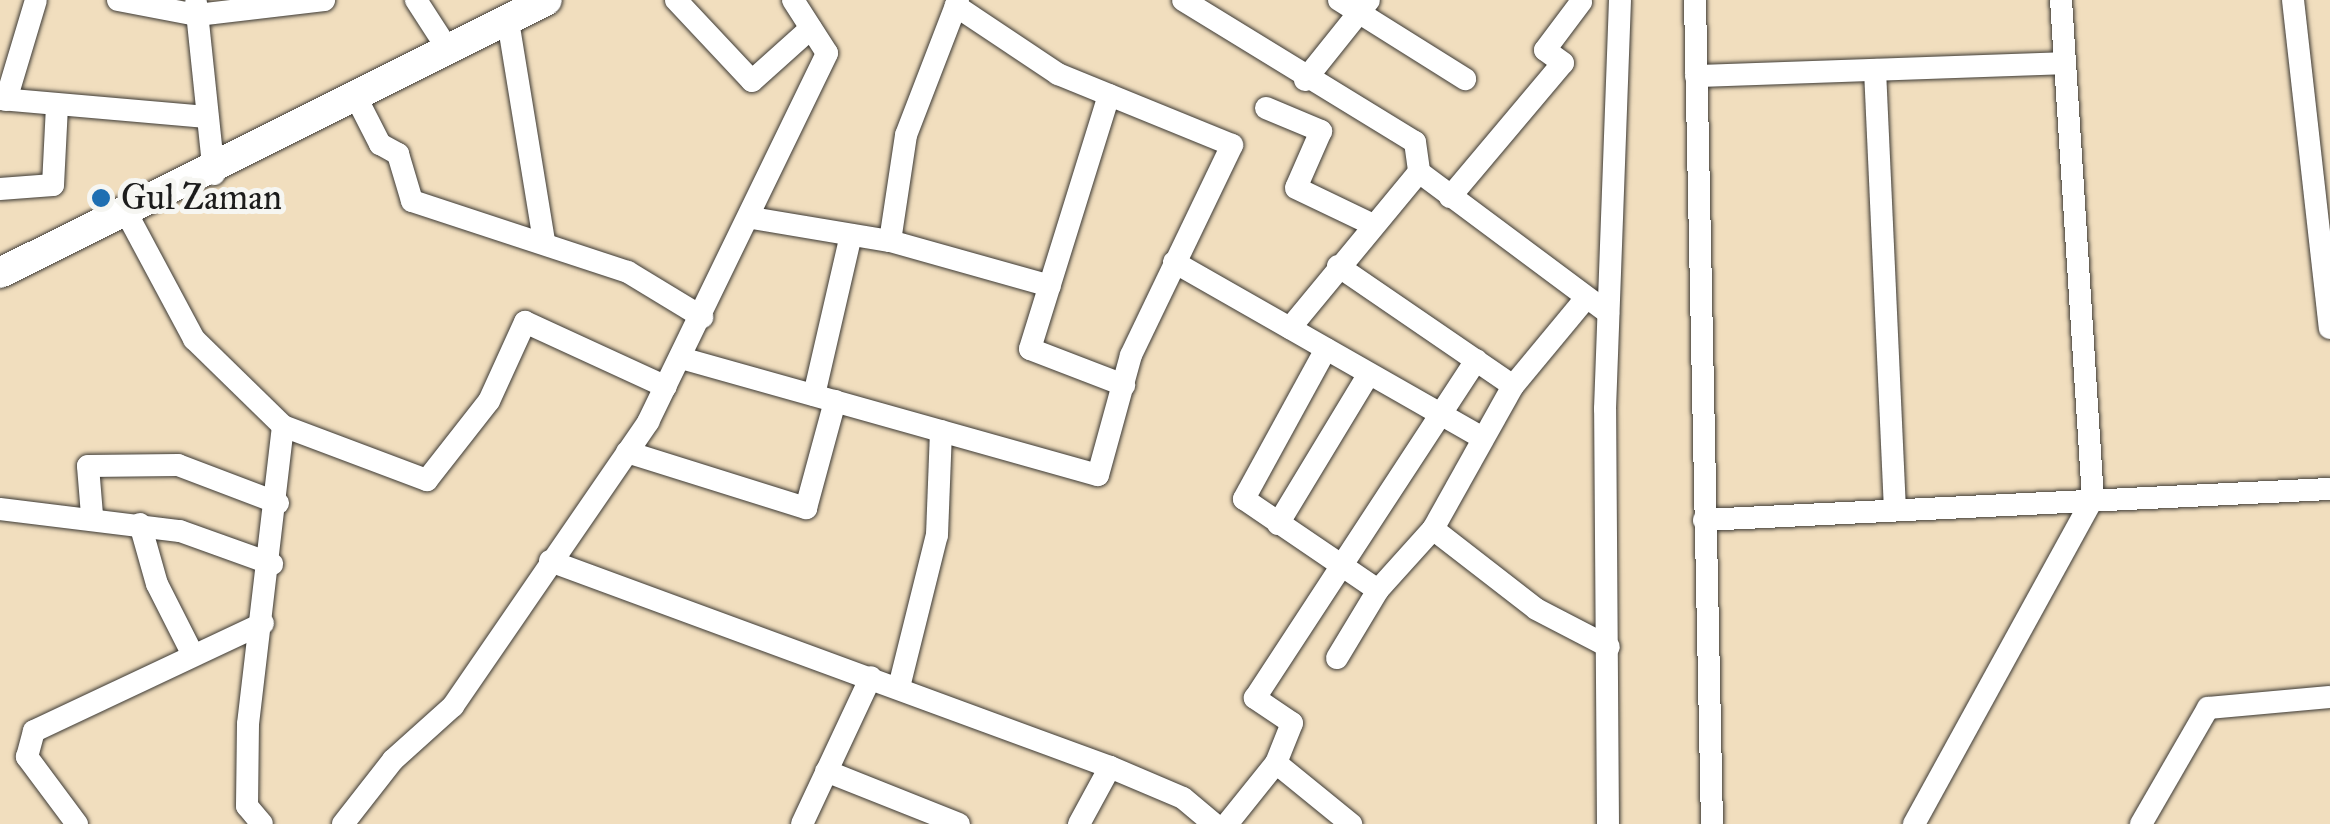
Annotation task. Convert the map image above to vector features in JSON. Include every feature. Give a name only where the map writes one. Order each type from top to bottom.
[{"type":"street","points":[[36,0],[3,100],[204,118]]},
{"type":"street","points":[[118,0],[196,8],[324,0]]},
{"type":"street","points":[[416,0],[449,51]]},
{"type":"street","points":[[0,273],[214,174],[547,0]]},
{"type":"street","points":[[676,0],[752,81],[811,28]]},
{"type":"street","points":[[343,824],[392,760],[453,706],[627,452],[666,387],[752,218],[827,52],[793,0]]},
{"type":"street","points":[[1182,0],[1305,80],[1415,142],[1418,172],[1608,314]]},
{"type":"street","points":[[1695,0],[1712,824]]},
{"type":"street","points":[[1914,824],[2093,499],[2061,0]]},
{"type":"street","points":[[2293,0],[2330,328]]},
{"type":"street","points":[[1450,197],[1563,63],[1545,50],[1579,1],[1620,11],[1608,314],[1608,824]]},
{"type":"street","points":[[681,358],[1098,476],[1124,385],[1174,262],[1232,145],[1058,74],[957,3],[906,135],[890,241]]},
{"type":"street","points":[[1305,80],[1355,4],[1465,80]]},
{"type":"street","points":[[196,8],[204,118],[214,174]]},
{"type":"street","points":[[508,20],[544,240]]},
{"type":"street","points":[[1696,76],[2065,63]]},
{"type":"street","points":[[1875,70],[1895,510]]},
{"type":"street","points":[[1109,95],[1030,349],[1124,385]]},
{"type":"street","points":[[357,99],[380,144],[398,154],[412,200],[544,240],[628,272],[702,317]]},
{"type":"street","points":[[0,190],[53,185],[57,105]]},
{"type":"street","points":[[1266,108],[1322,131],[1296,188],[1372,224]]},
{"type":"street","points":[[1290,328],[1418,172]]},
{"type":"street","points":[[127,214],[194,339],[283,426],[427,480],[489,401],[525,322],[666,387]]},
{"type":"street","points":[[752,218],[890,241],[1050,286]]},
{"type":"street","points":[[627,452],[806,508],[852,235]]},
{"type":"street","points":[[1174,262],[1482,438]]},
{"type":"street","points":[[1338,266],[1513,386]]},
{"type":"street","points":[[1337,658],[1378,590],[1433,528],[1513,386],[1586,298]]},
{"type":"street","points":[[1326,349],[1244,499],[1337,566],[1378,590]]},
{"type":"street","points":[[1227,824],[1276,762],[1292,723],[1254,698],[1337,566],[1446,418],[1476,360]]},
{"type":"street","points":[[1278,524],[1369,374]]},
{"type":"street","points":[[262,824],[248,790],[283,426]]},
{"type":"street","points":[[899,687],[937,535],[942,431]]},
{"type":"street","points":[[92,516],[88,466],[178,465],[278,503]]},
{"type":"street","points":[[1704,520],[2330,489]]},
{"type":"street","points":[[0,509],[140,524],[272,564]]},
{"type":"street","points":[[140,524],[157,584],[192,652]]},
{"type":"street","points":[[1433,528],[1536,610],[1609,647]]},
{"type":"street","points":[[550,562],[1110,767],[1184,798],[1214,824]]},
{"type":"street","points":[[77,824],[27,757],[34,730],[192,652],[263,623]]},
{"type":"street","points":[[802,824],[871,678]]},
{"type":"street","points":[[2141,824],[2208,708],[2330,697]]},
{"type":"street","points":[[1276,762],[1351,824]]},
{"type":"street","points":[[1079,824],[1110,767]]},
{"type":"street","points":[[826,771],[959,824]]},
{"type":"place","name":"Gul Zaman","points":[[101,198]]}]
